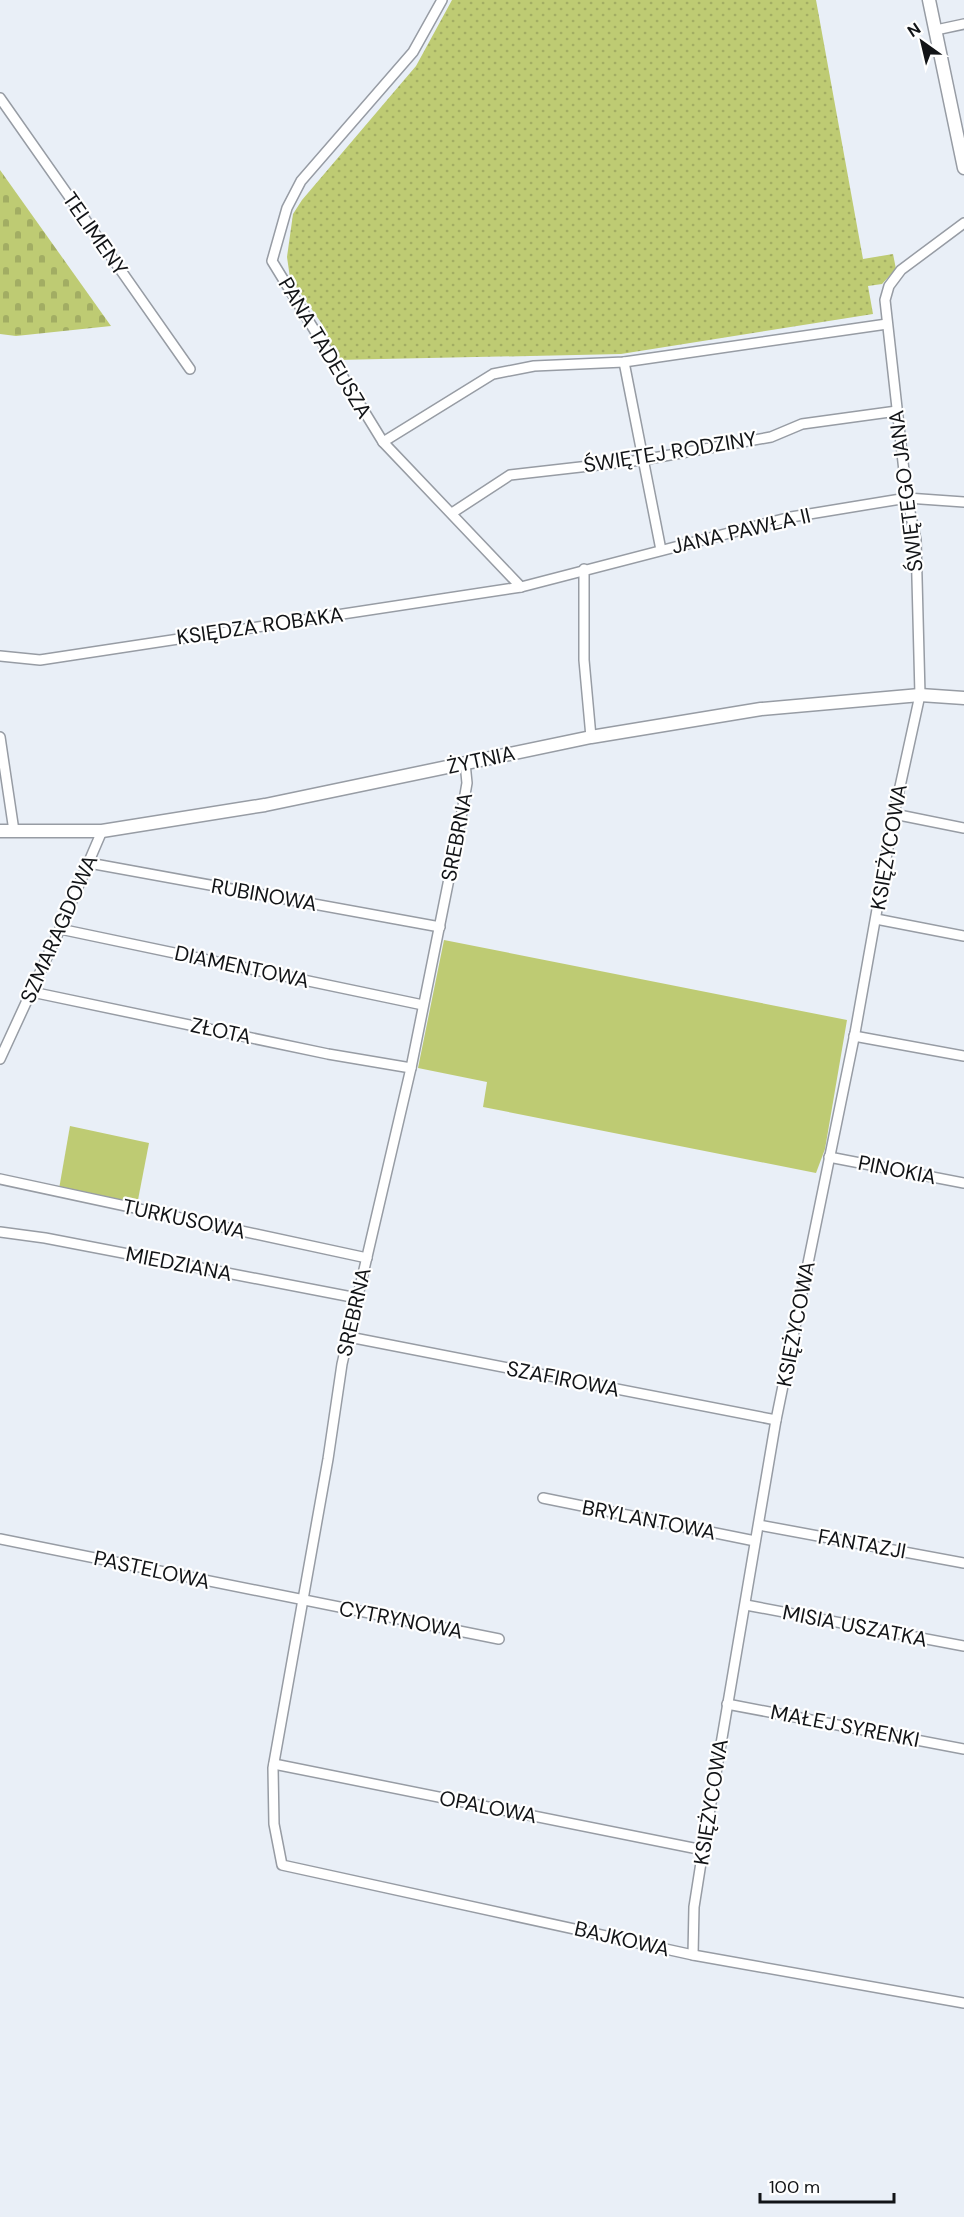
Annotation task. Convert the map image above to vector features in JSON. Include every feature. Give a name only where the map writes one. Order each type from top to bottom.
[{"type":"street","name":"PANA TADEUSZA","points":[[442,0],[413,52],[301,181],[288,208],[272,261],[383,442],[521,587]]},
{"type":"street","points":[[929,0],[964,168]]},
{"type":"street","points":[[936,30],[964,24]]},
{"type":"street","name":"TELIMENY","points":[[2,104],[190,369]]},
{"type":"street","name":"ŚWIĘTEGO JANA","points":[[920,695],[916,540],[897,411],[887,324],[886,292],[894,277],[964,223]]},
{"type":"street","points":[[383,442],[493,374],[534,366],[624,362],[887,324]]},
{"type":"street","points":[[624,362],[661,550]]},
{"type":"street","name":"ŚWIĘTEJ RODZINY","points":[[452,513],[510,474],[642,460],[771,437],[802,424],[897,411]]},
{"type":"street","name":"JANA PAWŁA II","points":[[521,587],[791,517],[908,498],[964,502]]},
{"type":"street","points":[[584,569],[584,660],[591,737]]},
{"type":"street","name":"KSIĘDZA ROBAKA","points":[[0,656],[40,660],[521,587]]},
{"type":"street","name":"ŻYTNIA","points":[[0,831],[102,831],[265,805],[591,737],[761,709],[920,695],[964,698]]},
{"type":"street","name":"KSIĘŻYCOWA","points":[[693,1955],[694,1906],[776,1420],[854,1036],[894,814],[920,695]]},
{"type":"street","points":[[0,737],[14,831]]},
{"type":"street","name":"SREBRNA","points":[[282,1865],[274,1824],[274,1764],[342,1364],[411,1068],[440,927],[467,783],[465,764]]},
{"type":"street","points":[[894,814],[964,828]]},
{"type":"street","name":"SZMARAGDOWA","points":[[0,1059],[32,992],[102,831]]},
{"type":"street","name":"RUBINOWA","points":[[89,863],[440,927]]},
{"type":"street","points":[[876,919],[964,936]]},
{"type":"street","name":"DIAMENTOWA","points":[[60,929],[423,1005]]},
{"type":"street","name":"ZŁOTA","points":[[32,992],[328,1054],[411,1068]]},
{"type":"street","points":[[854,1036],[964,1056]]},
{"type":"street","name":"PINOKIA","points":[[829,1157],[964,1183]]},
{"type":"street","name":"TURKUSOWA","points":[[0,1179],[367,1258]]},
{"type":"street","name":"MIEDZIANA","points":[[0,1232],[45,1238],[357,1298]]},
{"type":"street","name":"SZAFIROWA","points":[[349,1337],[776,1420]]},
{"type":"street","name":"BRYLANTOWA","points":[[543,1498],[755,1542]]},
{"type":"street","name":"FANTAZJI","points":[[759,1525],[964,1563]]},
{"type":"street","name":"PASTELOWA","points":[[0,1539],[303,1601]]},
{"type":"street","name":"CYTRYNOWA","points":[[303,1601],[498,1639]]},
{"type":"street","name":"MISIA USZATKA","points":[[746,1605],[964,1646]]},
{"type":"street","name":"MAŁEJ SYRENKI","points":[[727,1704],[964,1749]]},
{"type":"street","name":"OPALOWA","points":[[274,1764],[703,1850]]},
{"type":"street","name":"BAJKOWA","points":[[282,1865],[693,1955],[964,2002]]},
{"type":"green space","points":[[452,0],[816,0],[863,259],[893,254],[896,269],[882,284],[868,286],[873,314],[621,354],[336,360],[322,324],[290,278],[287,257],[293,214],[302,200],[416,66]]},
{"type":"green space","points":[[0,170],[111,326],[16,336],[0,334]]},
{"type":"green space","points":[[444,940],[847,1020],[825,1149],[816,1173],[483,1107],[487,1082],[418,1068]]},
{"type":"green space","points":[[70,1126],[149,1143],[137,1205],[59,1189]]}]
